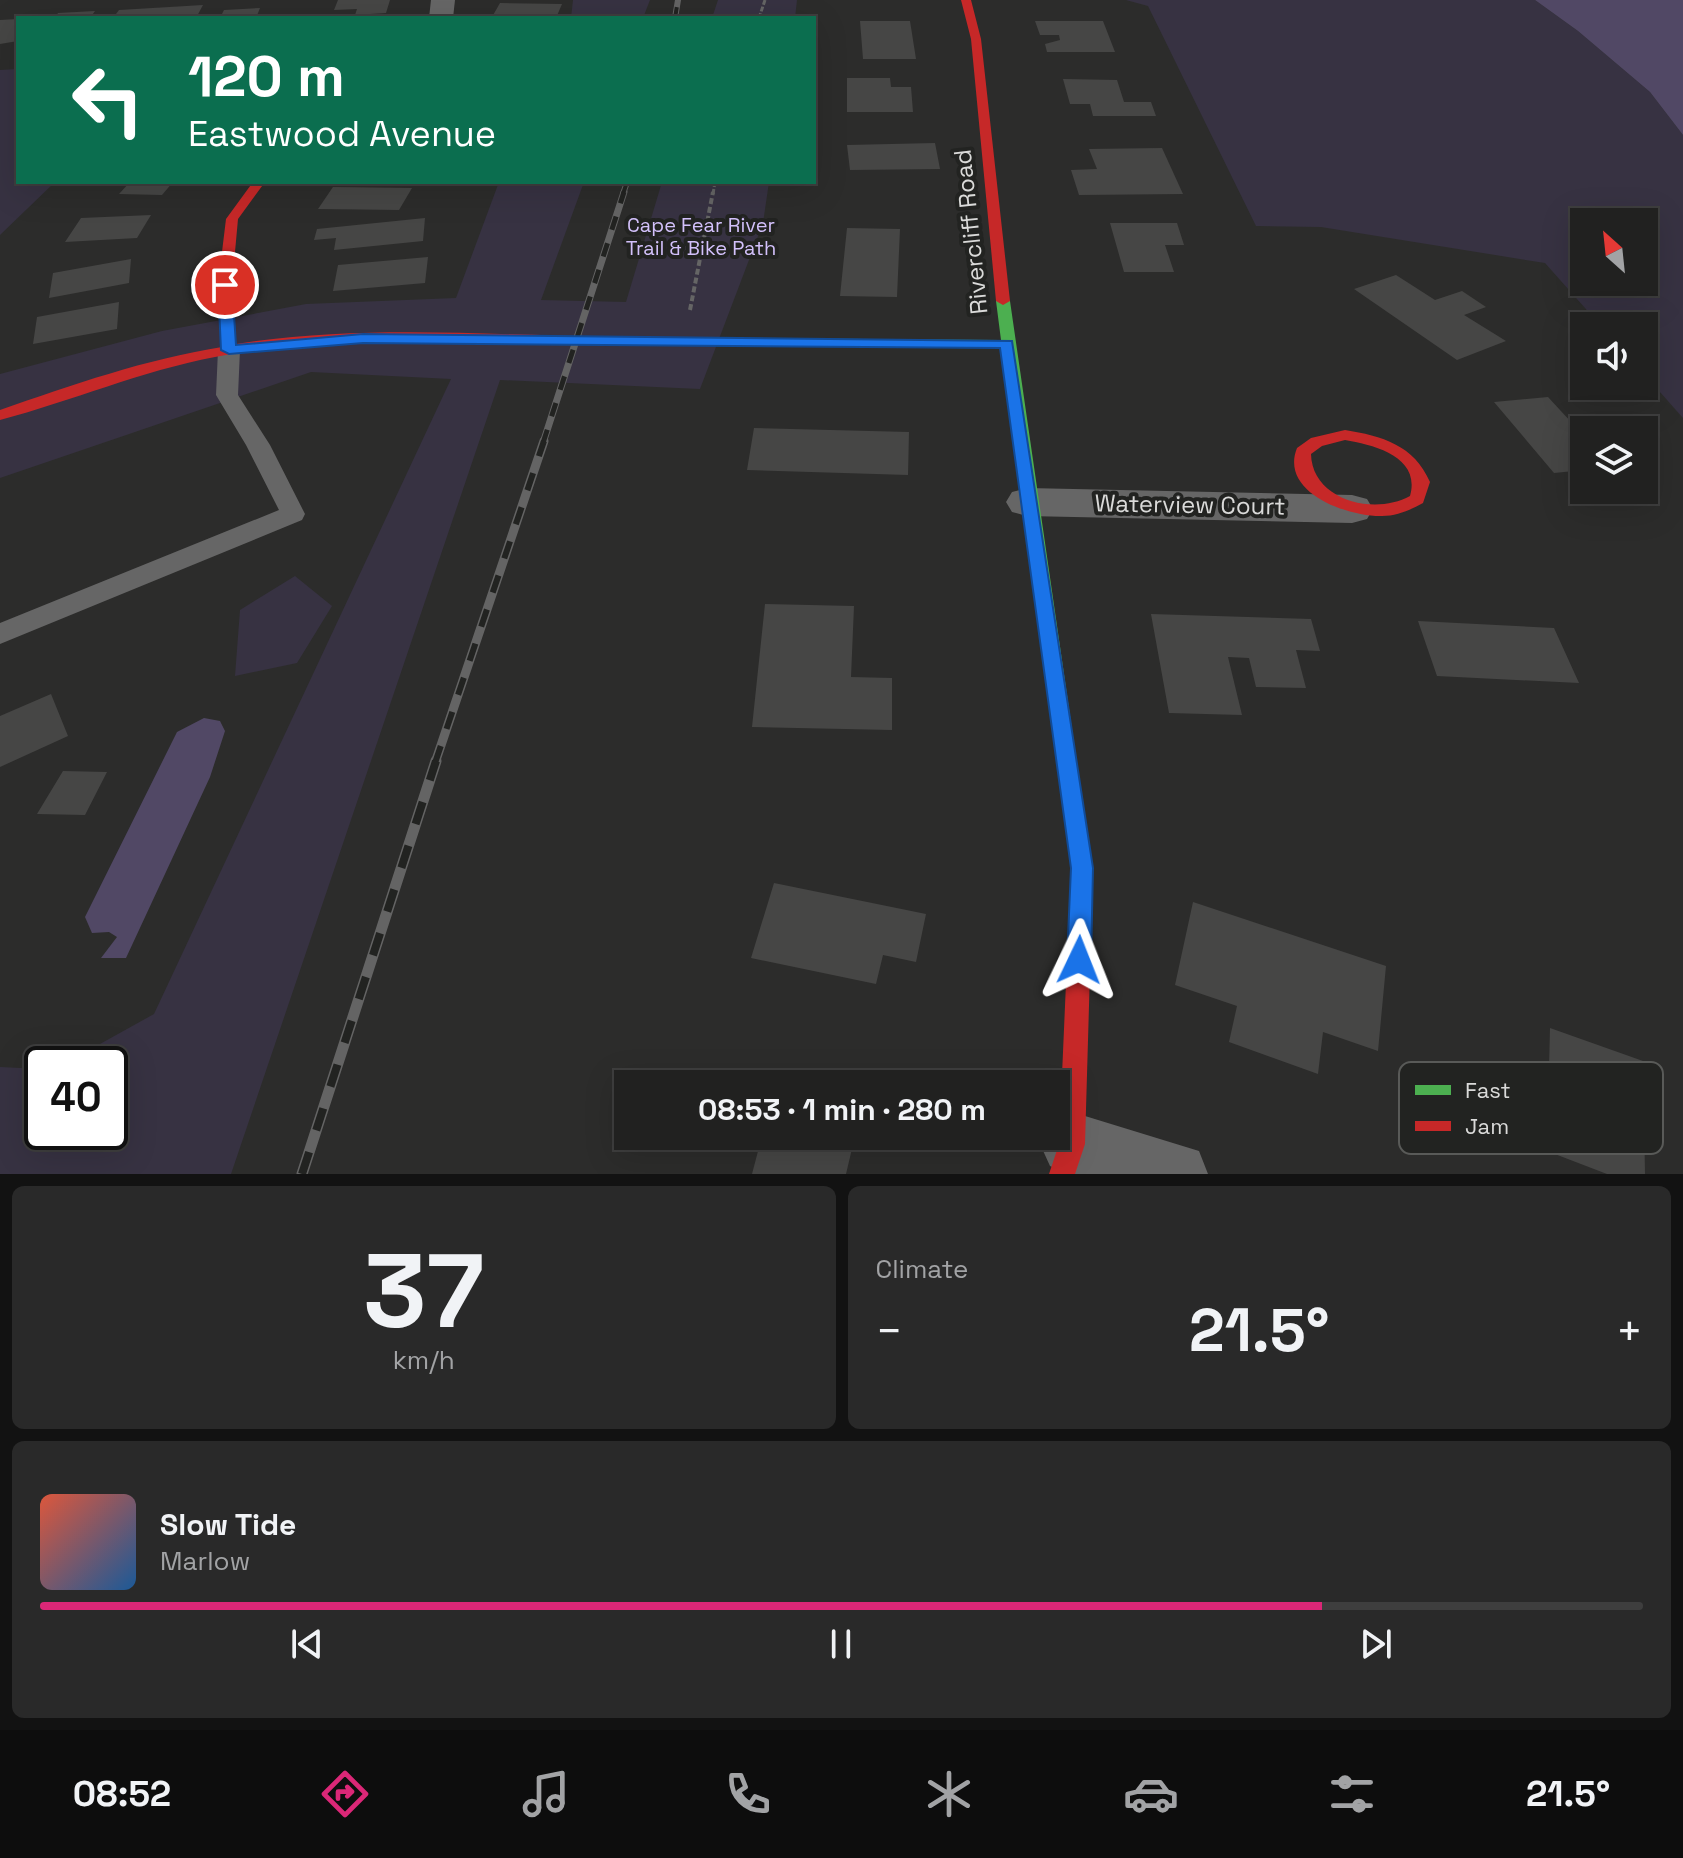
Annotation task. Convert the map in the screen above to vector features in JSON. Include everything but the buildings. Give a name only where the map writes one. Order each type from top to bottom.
[{"type":"street","name":"Rivercliff Road","points":[[966,0],[976,39],[1007,344],[1027,502],[1082,868],[1067,1159]]},
{"type":"street","points":[[229,350],[225,285],[232,219],[258,184]]},
{"type":"street","points":[[0,415],[112,377],[229,350],[363,339],[1007,344]]},
{"type":"street","name":"Waterview Court","points":[[1027,502],[1392,512],[1418,499],[1423,488],[1422,476],[1403,453],[1365,437],[1326,437],[1311,443],[1302,453],[1300,465],[1305,478],[1316,491],[1352,509]]},
{"type":"street","points":[[1067,1159],[1176,1174]]},
{"type":"lane","points":[[0,634],[293,514],[258,445],[227,395],[229,350]]},
{"type":"path","points":[[685,342],[715,184]]},
{"type":"green space","points":[[573,0],[650,0],[644,16],[571,16]]},
{"type":"green space","points":[[718,0],[797,0],[795,16],[713,16]]},
{"type":"green space","points":[[1126,0],[1535,0],[1578,31],[1650,92],[1683,135],[1683,418],[1658,390],[1658,312],[1589,312],[1574,296],[1658,296],[1658,208],[1570,208],[1570,291],[1545,263],[1321,227],[1256,226],[1148,6]]},
{"type":"green space","points":[[16,69],[16,184],[53,184],[0,235],[0,70]]},
{"type":"green space","name":"Cape Fear River Trail & Bike Path","points":[[498,184],[583,184],[541,300],[626,302],[661,184],[769,184],[763,223],[700,389],[500,380],[231,1174],[0,1174],[0,1067],[24,1068],[24,1150],[128,1150],[128,1046],[96,1046],[154,1014],[451,379],[311,372],[0,478],[0,374],[162,331],[306,304],[456,298]]},
{"type":"green space","points":[[295,576],[332,606],[297,663],[235,676],[240,610]]},
{"type":"shaded area","points":[[1535,0],[1683,0],[1683,135],[1650,92],[1578,31]]},
{"type":"shaded area","points":[[204,718],[220,721],[225,731],[210,777],[126,958],[101,958],[117,937],[109,932],[92,933],[85,917],[177,732]]},
{"type":"railway","points":[[675,16],[678,0]]},
{"type":"railway","points":[[623,194],[626,184]]},
{"type":"railway","points":[[543,443],[624,192]]},
{"type":"railway","points":[[435,763],[544,441]]},
{"type":"railway","points":[[302,1174],[436,761]]},
{"type":"traffic: fast","points":[[1003,301],[1065,750]]},
{"type":"traffic: fast","points":[[614,341],[1007,344]]},
{"type":"traffic: jam","points":[[966,0],[976,39],[1003,301]]},
{"type":"traffic: jam","points":[[229,350],[225,285],[232,219],[258,184]]},
{"type":"traffic: jam","points":[[0,415],[153,366],[247,347],[384,337],[614,341]]},
{"type":"traffic: jam","points":[[1345,435],[1369,439],[1401,453],[1417,470],[1422,482],[1417,499],[1384,511],[1364,510],[1325,496],[1311,484],[1303,469],[1303,452],[1317,442],[1345,435]]},
{"type":"traffic: jam","points":[[1062,1174],[1072,1144],[1082,868],[1065,750]]},
{"type":"route","points":[[225,285],[229,350],[363,339],[1007,344],[1027,502],[1082,868],[1079,960]]}]
